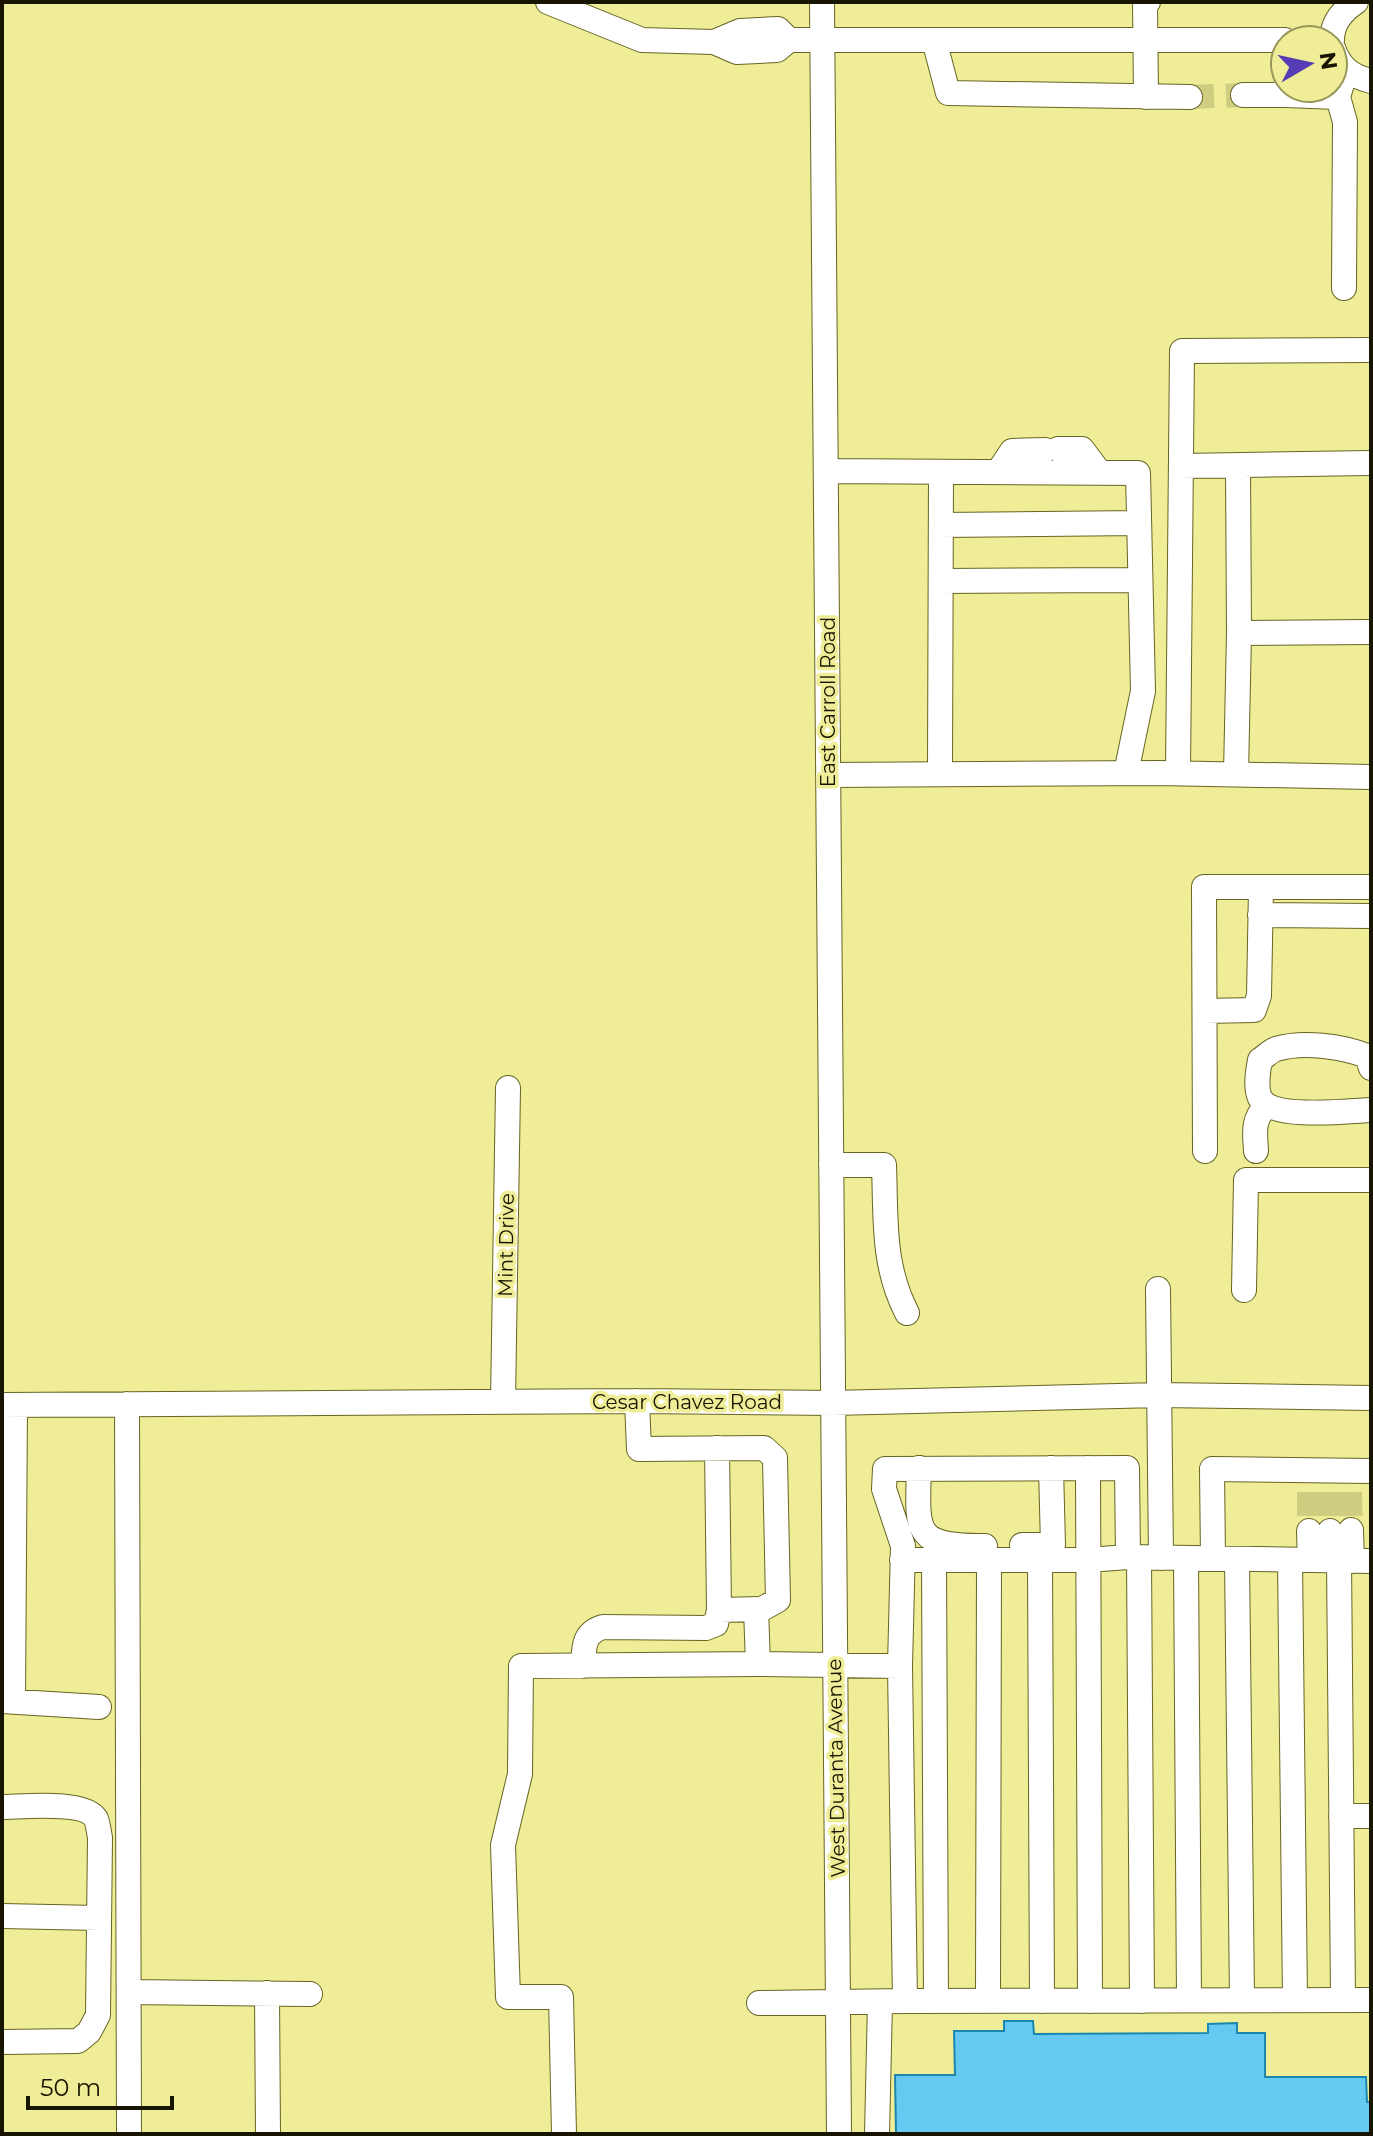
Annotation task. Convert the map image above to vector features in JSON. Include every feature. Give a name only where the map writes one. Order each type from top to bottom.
[{"type":"street","points":[[548,2],[642,40],[714,42],[740,31],[764,40],[778,29],[789,40],[1269,40]]},
{"type":"street","name":"East Carroll Road","points":[[822,2],[833,1403]]},
{"type":"street","points":[[1146,97],[1145,2],[1148,2]]},
{"type":"street","points":[[1335,24],[1344,10],[1354,3]]},
{"type":"street","points":[[934,40],[948,93],[1190,97]]},
{"type":"street","points":[[1349,72],[1371,81]]},
{"type":"street","points":[[1243,95],[1269,93]]},
{"type":"street","points":[[1340,104],[1345,122],[1344,288]]},
{"type":"street","points":[[1178,773],[1182,351],[1371,350]]},
{"type":"street","points":[[998,472],[1012,451],[1082,449],[1100,473]]},
{"type":"street","points":[[1181,466],[1371,463]]},
{"type":"street","points":[[1236,774],[1238,466]]},
{"type":"street","points":[[826,471],[1138,473],[1143,691],[1126,773]]},
{"type":"street","points":[[940,774],[941,472]]},
{"type":"street","points":[[941,525],[1139,523]]},
{"type":"street","points":[[941,581],[1139,580]]},
{"type":"street","points":[[1239,633],[1371,632]]},
{"type":"street","points":[[828,775],[1178,773],[1371,777]]},
{"type":"street","points":[[1205,1151],[1204,887],[1371,887]]},
{"type":"street","points":[[1205,1011],[1254,1010],[1259,996],[1261,888]]},
{"type":"street","points":[[1260,915],[1371,916]]},
{"type":"street","points":[[1371,1068],[1367,1056],[1331,1046],[1274,1050],[1260,1060],[1257,1074],[1259,1096],[1266,1105],[1281,1110],[1371,1110]]},
{"type":"street","name":"Mint Drive","points":[[503,1402],[508,1088]]},
{"type":"street","points":[[1256,1151],[1255,1125],[1266,1105]]},
{"type":"street","points":[[831,1165],[884,1165],[888,1263],[907,1313]]},
{"type":"street","points":[[1244,1290],[1246,1180],[1371,1180]]},
{"type":"street","points":[[1142,2001],[1159,1395],[1158,1289]]},
{"type":"street","name":"Cesar Chavez Road","points":[[8,1405],[637,1401],[833,1403],[1159,1395],[1371,1398]]},
{"type":"street","points":[[637,1401],[639,1449],[764,1448],[775,1458],[778,1600],[762,1609],[719,1610]]},
{"type":"street","name":"West Duranta Avenue","points":[[833,1403],[839,2134]]},
{"type":"street","points":[[127,1404],[129,2134]]},
{"type":"street","points":[[8,1405],[8,1701],[99,1707]]},
{"type":"street","points":[[583,1666],[585,1640],[593,1630],[603,1627],[706,1628],[716,1624],[719,1610],[717,1448]]},
{"type":"street","points":[[905,2001],[900,1666],[903,1546],[884,1489],[885,1469],[919,1468],[1127,1468],[1153,1557],[1189,2000]]},
{"type":"street","points":[[919,1468],[919,1522],[929,1538],[937,1542],[1088,1560],[1153,1557],[1332,1560]]},
{"type":"street","points":[[1042,2001],[1051,1468]]},
{"type":"street","points":[[1088,1468],[1090,2001]]},
{"type":"street","points":[[1242,2000],[1225,1558],[1212,1469],[1336,1480]]},
{"type":"street","points":[[1295,2000],[1332,1560],[1330,1531],[1332,1560],[1341,1816],[1343,2000]]},
{"type":"street","points":[[902,1560],[989,1560],[1049,1555]]},
{"type":"street","points":[[934,1560],[936,2001]]},
{"type":"street","points":[[988,2001],[989,1560]]},
{"type":"street","points":[[756,1609],[758,1664]]},
{"type":"street","points":[[564,2134],[561,1997],[508,1997],[503,1845],[520,1774],[521,1666],[900,1666]]},
{"type":"street","points":[[2,1807],[77,1807],[90,1812],[97,1820],[100,1838],[98,2015],[89,2032],[78,2041],[2,2042]]},
{"type":"street","points":[[1341,1816],[1371,1816]]},
{"type":"street","points":[[2,1916],[99,1918]]},
{"type":"street","points":[[129,1992],[310,1994]]},
{"type":"street","points":[[267,1993],[268,2134]]},
{"type":"street","points":[[759,2003],[1371,2000]]},
{"type":"street","points":[[877,2134],[880,2002]]},
{"type":"building","points":[[1004,2021],[1033,2021],[1034,2034],[1208,2033],[1208,2024],[1237,2023],[1237,2033],[1265,2033],[1265,2077],[1366,2077],[1367,2102],[1371,2102],[1371,2134],[896,2134],[895,2075],[955,2075],[954,2031],[1004,2031]]},
{"type":"tunnel","points":[[1190,97],[1243,95]]},
{"type":"tunnel","points":[[1309,1492],[1309,1531]]},
{"type":"tunnel","points":[[1330,1492],[1330,1531]]},
{"type":"tunnel","points":[[1350,1492],[1351,1530]]}]
